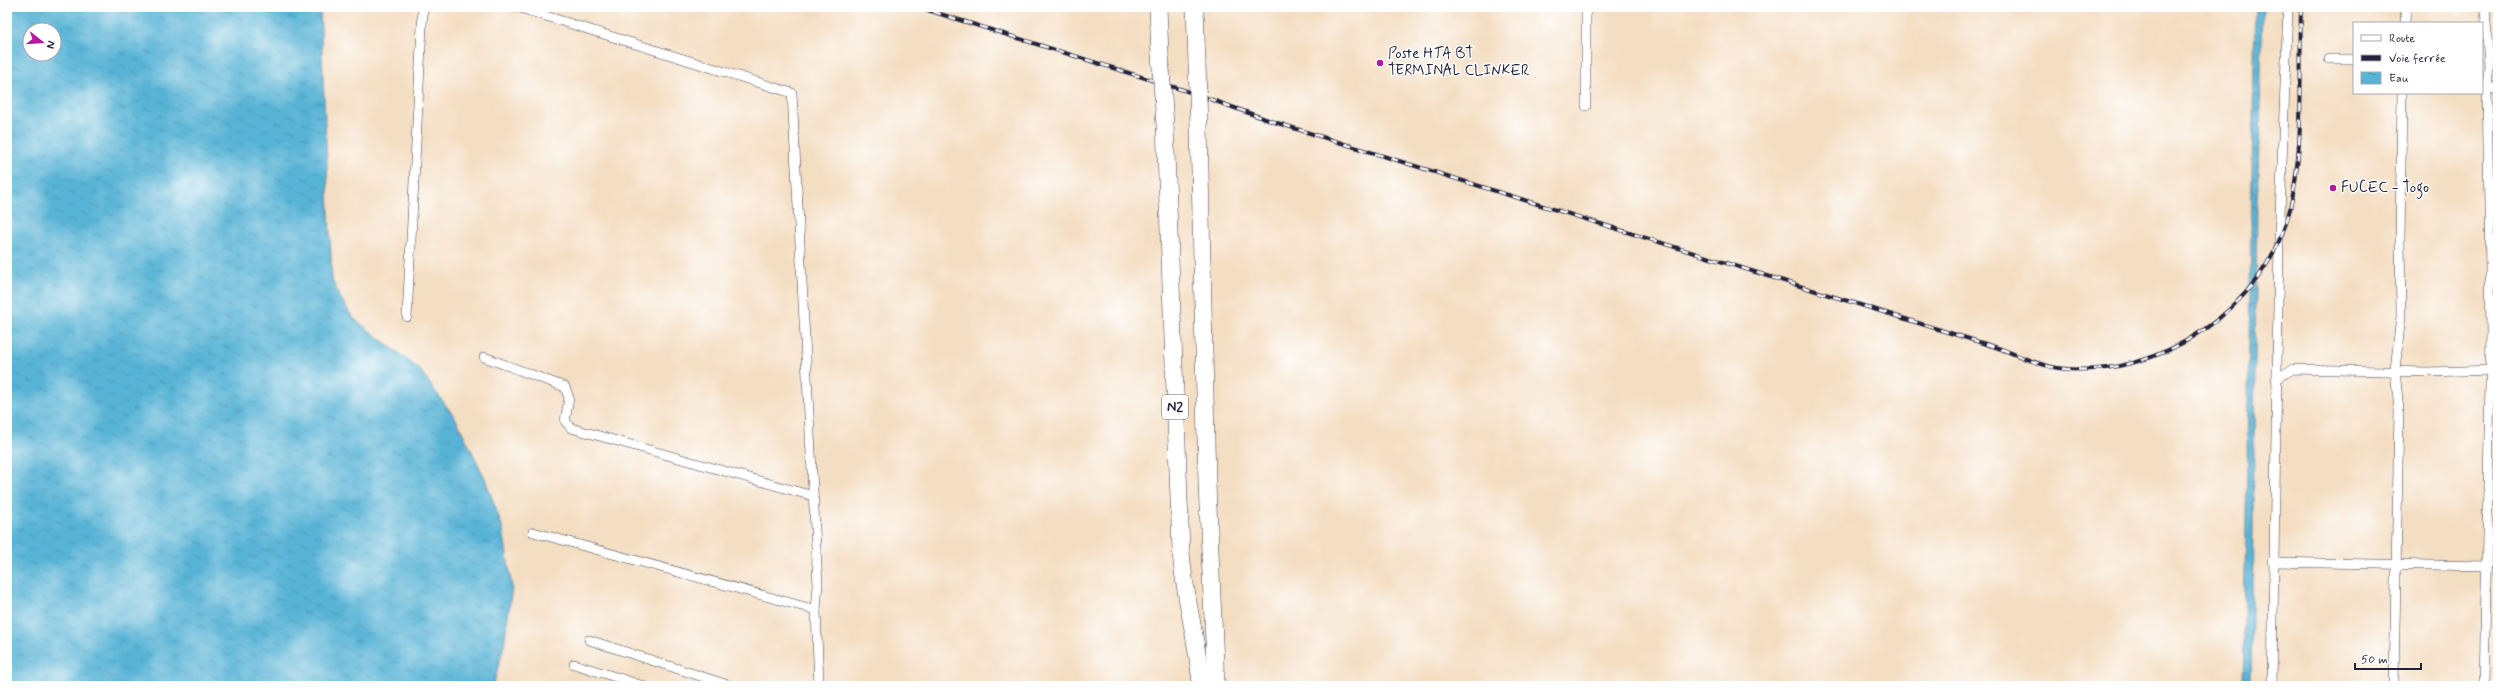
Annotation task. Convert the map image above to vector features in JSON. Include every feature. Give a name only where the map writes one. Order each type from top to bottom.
[{"type":"highway","name":"N2","points":[[1158,7],[1165,125],[1180,543],[1186,600],[1198,652],[1201,686]]},
{"type":"highway","name":"N2","points":[[1195,7],[1199,127],[1202,332],[1216,686]]},
{"type":"street","points":[[407,317],[423,7]]},
{"type":"street","points":[[517,7],[792,93],[818,585],[816,610],[819,686]]},
{"type":"street","points":[[1586,7],[1586,106]]},
{"type":"street","points":[[2272,686],[2276,379],[2288,7]]},
{"type":"street","points":[[2405,22],[2406,7]]},
{"type":"street","points":[[2484,686],[2494,370],[2487,85],[2489,66],[2485,7]]},
{"type":"street","points":[[2329,59],[2353,59]]},
{"type":"street","points":[[2487,85],[2498,91]]},
{"type":"street","points":[[2394,686],[2399,410],[2395,370],[2401,316],[2400,240],[2402,94]]},
{"type":"street","points":[[484,357],[565,387],[569,398],[566,421],[571,428],[813,496]]},
{"type":"street","points":[[2276,379],[2293,369],[2494,370]]},
{"type":"street","points":[[534,532],[816,610]]},
{"type":"street","points":[[2273,562],[2396,566],[2487,566]]},
{"type":"street","points":[[589,640],[731,686]]},
{"type":"street","points":[[574,664],[621,683],[643,686]]},
{"type":"water","points":[[7,7],[320,7],[332,280],[341,299],[353,318],[419,369],[456,419],[485,478],[503,529],[512,587],[504,645],[493,686],[7,686]]},
{"type":"water","points":[[2255,7],[2263,7],[2263,9],[2257,204],[2251,686],[2243,686]]},
{"type":"railway","points":[[918,7],[1193,93],[1271,121],[1992,346],[2042,365],[2058,368],[2096,369],[2133,363],[2169,350],[2203,330],[2233,306],[2258,277],[2277,245],[2290,209],[2298,159],[2300,134],[2301,7]]},
{"type":"place","name":"Poste HTA BT TERMINAL CLINKER","points":[[1380,63]]},
{"type":"place","name":"FUCEC - Togo","points":[[2333,188]]}]
